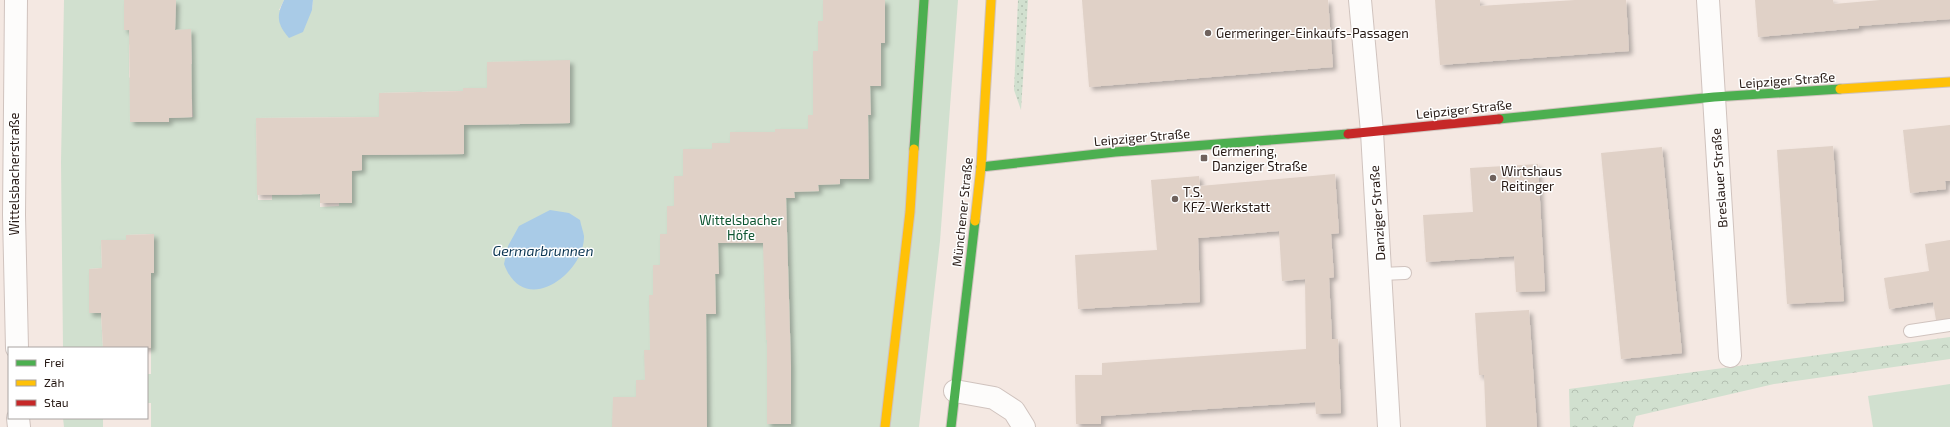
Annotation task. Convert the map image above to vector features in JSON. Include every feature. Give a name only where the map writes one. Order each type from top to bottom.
[{"type":"street","name":"Wittelsbacherstraße","points":[[16,0],[7,214],[17,347]]},
{"type":"street","points":[[886,427],[910,212],[924,0]]},
{"type":"street","name":"Münchener Straße","points":[[951,427],[981,167],[991,0]]},
{"type":"street","name":"Danziger Straße","points":[[1360,0],[1372,132],[1389,427]]},
{"type":"street","name":"Breslauer Straße","points":[[1708,0],[1730,356]]},
{"type":"street","name":"Leipziger Straße","points":[[981,167],[1115,152],[1372,132],[1714,97],[1950,82]]},
{"type":"street","points":[[955,391],[994,398],[1014,411],[1024,427]]},
{"type":"lane","points":[[1381,274],[1405,273]]},
{"type":"lane","points":[[1910,331],[1950,325]]},
{"type":"green space","name":"Wittelsbacher Höfe","points":[[64,0],[124,0],[124,30],[141,31],[129,45],[129,77],[169,118],[193,117],[192,99],[177,99],[177,65],[192,64],[191,30],[175,30],[176,0],[284,0],[279,10],[312,10],[313,0],[958,0],[940,241],[919,427],[151,427],[151,403],[148,403],[148,374],[151,374],[151,304],[138,273],[154,273],[154,234],[126,235],[126,240],[101,240],[102,268],[89,269],[89,313],[101,313],[103,347],[63,347],[61,162]],"holes":[[[570,61],[570,123],[464,125],[464,154],[362,155],[362,170],[352,171],[352,203],[339,203],[339,206],[320,207],[320,184],[301,195],[272,195],[272,200],[258,200],[256,118],[379,117],[379,93],[463,91],[463,88],[487,88],[487,62]]]},
{"type":"green space","points":[[1018,0],[1028,0],[1021,110],[1014,90]]},
{"type":"green space","points":[[1950,337],[1950,359],[1774,384],[1636,416],[1633,427],[1570,427],[1569,389]]},
{"type":"green space","points":[[1950,384],[1950,427],[1873,427],[1868,396]]},
{"type":"green space","points":[[63,419],[103,419],[103,427],[64,427]]},
{"type":"water","points":[[284,0],[313,0],[312,10],[303,32],[289,38],[282,28],[279,20],[280,11]]},
{"type":"water","name":"Germarbrunnen","points":[[550,210],[569,213],[580,220],[584,236],[582,250],[575,264],[564,276],[552,284],[538,289],[525,288],[513,280],[504,264],[508,246],[519,226]]},
{"type":"building","points":[[124,0],[176,0],[175,30],[191,29],[192,117],[169,118],[169,122],[130,122],[129,30],[124,30]]},
{"type":"building","points":[[823,0],[885,0],[885,43],[881,43],[881,86],[870,86],[871,115],[868,115],[869,179],[840,179],[840,184],[818,185],[819,191],[794,192],[795,198],[786,198],[791,366],[791,424],[767,424],[767,340],[763,243],[718,243],[719,274],[715,274],[716,314],[706,314],[707,427],[612,427],[613,397],[636,397],[636,380],[645,380],[644,350],[650,350],[649,295],[653,295],[653,265],[660,265],[660,234],[667,234],[667,206],[674,206],[674,176],[683,176],[683,149],[712,149],[712,143],[730,143],[730,132],[775,132],[775,129],[808,129],[808,115],[813,115],[813,51],[818,51],[818,21],[823,21]]},
{"type":"building","name":"Germeringer-Einkaufs-Passagen","points":[[1082,0],[1328,0],[1333,67],[1089,87]]},
{"type":"building","points":[[1435,0],[1480,0],[1480,6],[1575,0],[1626,0],[1629,51],[1440,65]]},
{"type":"building","points":[[1755,0],[1833,0],[1834,4],[1880,0],[1950,0],[1950,19],[1859,26],[1859,28],[1758,37]]},
{"type":"building","points":[[570,60],[570,123],[464,125],[464,154],[362,155],[362,170],[352,171],[352,203],[320,203],[320,194],[257,195],[256,118],[379,117],[379,93],[463,91],[463,88],[487,88],[487,62]]},
{"type":"building","points":[[1950,125],[1950,181],[1945,181],[1946,189],[1910,193],[1903,130]]},
{"type":"building","points":[[1833,146],[1844,301],[1787,304],[1777,150]]},
{"type":"building","points":[[1662,147],[1682,353],[1621,359],[1601,153]]},
{"type":"building","points":[[1538,164],[1545,291],[1516,292],[1514,256],[1426,262],[1423,215],[1473,212],[1470,168]]},
{"type":"building","points":[[1335,174],[1339,233],[1331,234],[1334,277],[1329,278],[1332,339],[1338,339],[1341,413],[1316,414],[1315,402],[1101,416],[1101,424],[1076,424],[1075,375],[1102,375],[1102,363],[1306,349],[1305,279],[1282,281],[1279,231],[1198,238],[1200,302],[1078,309],[1075,255],[1157,250],[1151,180],[1199,176],[1200,186]]},
{"type":"building","points":[[154,234],[154,273],[151,273],[151,348],[103,347],[101,313],[89,313],[89,269],[102,268],[101,240],[126,240],[126,235]]},
{"type":"building","points":[[1950,240],[1950,318],[1936,320],[1933,302],[1889,309],[1884,278],[1929,271],[1925,244]]},
{"type":"building","points":[[1529,310],[1537,427],[1486,427],[1484,375],[1479,375],[1475,313]]},
{"type":"traffic: fast","points":[[914,149],[924,0]]},
{"type":"traffic: fast","points":[[1499,119],[1714,97],[1840,89]]},
{"type":"traffic: fast","points":[[981,167],[1115,152],[1348,134]]},
{"type":"traffic: fast","points":[[951,427],[975,221]]},
{"type":"traffic: slow","points":[[975,221],[981,167],[991,0]]},
{"type":"traffic: slow","points":[[1840,89],[1950,82]]},
{"type":"traffic: slow","points":[[885,427],[910,212],[914,149]]},
{"type":"traffic: jam","points":[[1348,134],[1499,119]]},
{"type":"place","name":"Germeringer-Einkaufs-Passagen","points":[[1208,33]]},
{"type":"place","name":"Germering, Danziger Straße","points":[[1204,158]]},
{"type":"place","name":"Wirtshaus Reitinger","points":[[1493,178]]},
{"type":"place","name":"T.S. KFZ-Werkstatt","points":[[1175,199]]}]
